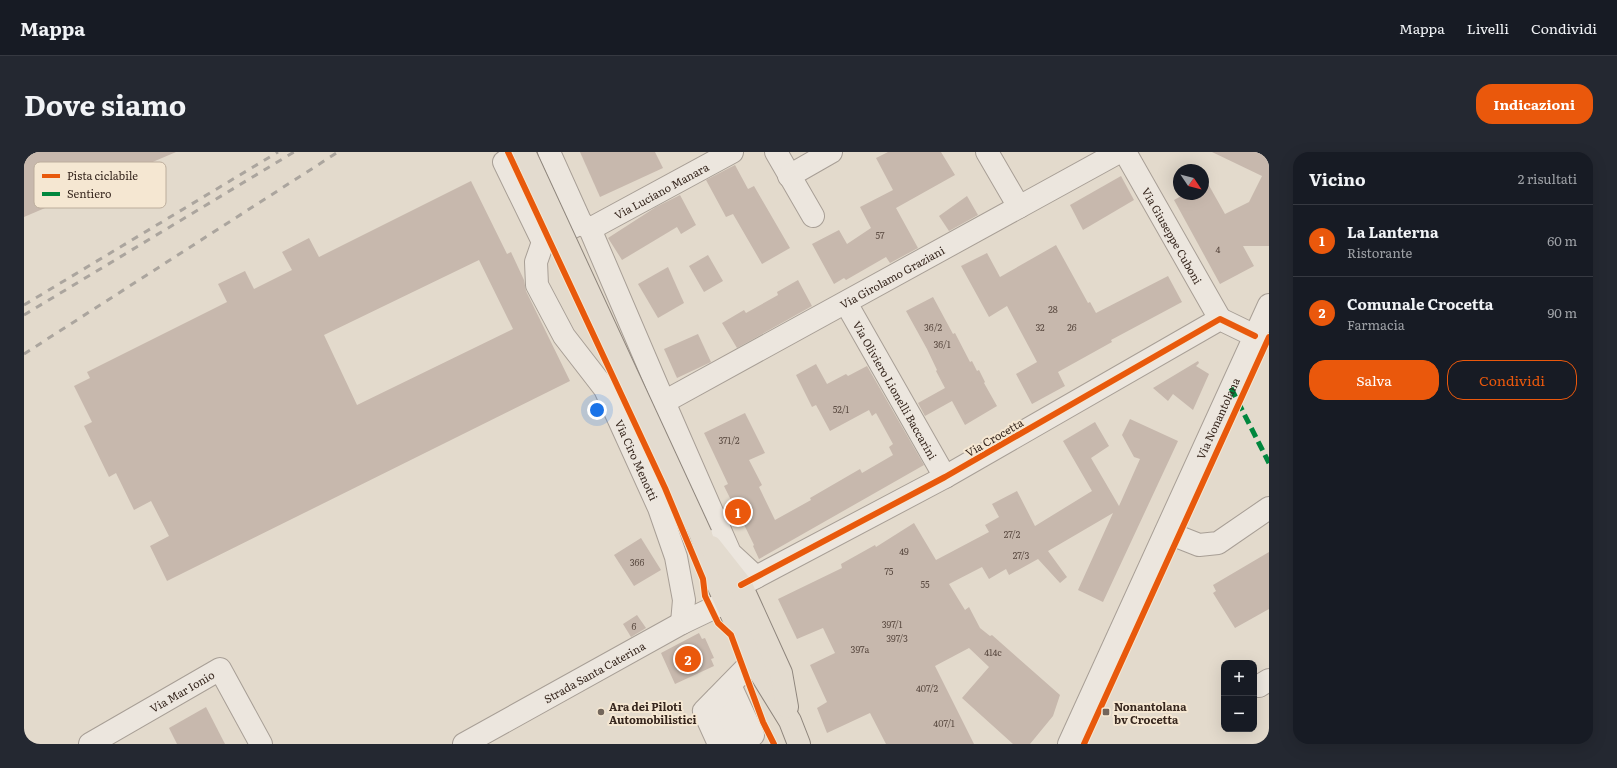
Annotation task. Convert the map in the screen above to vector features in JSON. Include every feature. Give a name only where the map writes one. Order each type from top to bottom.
[{"type":"main road","points":[[523,152],[701,535],[726,602],[753,661],[790,721]]},
{"type":"main road","points":[[701,535],[749,581],[780,673],[790,721],[799,744]]},
{"type":"street","points":[[523,152],[504,162],[543,242],[586,226]]},
{"type":"street","points":[[549,152],[586,226],[730,553],[749,581]]},
{"type":"street","name":"Via Luciano Manara","points":[[586,226],[732,152]]},
{"type":"street","points":[[776,152],[813,216]]},
{"type":"street","points":[[789,176],[831,152]]},
{"type":"street","points":[[986,152],[1019,207]]},
{"type":"street","name":"Via Girolamo Graziani","points":[[664,402],[1119,152]]},
{"type":"street","name":"Via Giuseppe Cuboni","points":[[1125,152],[1220,319]]},
{"type":"street","name":"Via Ciro Menotti","points":[[543,242],[536,262],[537,285],[564,336],[604,389],[659,508],[676,557],[684,600],[682,623]]},
{"type":"street","name":"Via Oliviero Lionelli Baccarini","points":[[846,303],[945,477]]},
{"type":"street","name":"Via Nonantolana","points":[[1068,744],[1269,305]]},
{"type":"street","points":[[1220,319],[1255,336]]},
{"type":"street","name":"Via Crocetta","points":[[749,581],[945,477],[1220,319]]},
{"type":"street","points":[[1166,532],[1200,545],[1218,543],[1269,508]]},
{"type":"street","name":"Strada Santa Caterina","points":[[464,744],[682,623],[726,602]]},
{"type":"street","points":[[741,742],[723,691],[753,661]]},
{"type":"street","name":"Via Mar Ionio","points":[[90,744],[220,669],[261,744]]},
{"type":"building","points":[[24,152],[176,152],[153,162],[34,162],[34,208],[45,208],[24,217]]},
{"type":"building","points":[[580,152],[655,152],[663,168],[600,197]]},
{"type":"building","points":[[888,152],[941,152],[955,175],[896,208],[918,248],[890,263],[886,257],[846,280],[844,278],[834,284],[812,244],[839,230],[847,244],[871,228],[860,207],[893,190],[876,158]]},
{"type":"building","points":[[1212,152],[1269,152],[1269,246],[1243,246],[1254,266],[1220,284],[1174,200],[1209,200],[1209,186],[1225,214],[1249,202],[1262,176]]},
{"type":"building","points":[[735,165],[748,189],[754,186],[790,248],[762,264],[733,214],[726,217],[706,180]]},
{"type":"building","points":[[1121,176],[1134,200],[1083,230],[1070,205]]},
{"type":"building","points":[[471,181],[507,254],[511,252],[524,280],[526,291],[570,381],[167,581],[150,546],[169,536],[151,501],[134,510],[116,473],[109,477],[84,426],[92,422],[74,386],[90,378],[87,372],[227,302],[218,284],[245,271],[254,289],[292,270],[282,252],[309,238],[319,257]],"holes":[[[479,260],[513,329],[357,405],[324,335]]]},
{"type":"building","points":[[680,195],[696,225],[681,234],[677,227],[622,260],[608,238],[656,207]]},
{"type":"building","points":[[967,196],[978,215],[949,231],[939,216]]},
{"type":"building","points":[[1056,245],[1088,303],[1090,302],[1096,313],[1168,276],[1182,302],[1111,340],[1112,342],[1058,372],[1065,386],[1032,404],[1016,374],[1037,362],[1007,306],[989,317],[961,266],[987,253],[1000,277]]},
{"type":"building","points":[[708,255],[723,281],[704,292],[689,266]]},
{"type":"building","points":[[668,267],[684,303],[658,318],[638,284]]},
{"type":"building","points":[[798,280],[812,306],[737,348],[722,323],[744,310],[746,313],[778,295],[777,292]]},
{"type":"building","points":[[933,297],[953,334],[955,333],[970,362],[972,361],[977,371],[979,370],[985,382],[984,383],[997,406],[965,425],[952,401],[925,416],[918,403],[945,388],[927,349],[906,311]]},
{"type":"building","points":[[698,334],[711,362],[677,378],[664,349]]},
{"type":"building","points":[[1198,361],[1199,363],[1196,366],[1209,374],[1193,410],[1173,394],[1168,401],[1153,388]]},
{"type":"building","points":[[816,364],[827,384],[846,374],[848,376],[867,366],[924,465],[759,559],[753,546],[754,545],[724,486],[728,484],[704,433],[745,413],[765,453],[749,460],[762,485],[759,487],[775,520],[811,500],[810,498],[860,469],[862,473],[893,455],[889,447],[893,444],[876,413],[872,416],[869,410],[830,431],[816,405],[812,407],[796,375]]},
{"type":"building","points":[[1130,419],[1178,441],[1103,602],[1078,590],[1113,513],[1048,551],[1067,577],[1060,583],[1038,559],[1009,575],[1006,569],[989,579],[982,567],[949,584],[965,610],[969,607],[980,628],[990,636],[992,635],[1060,695],[1053,716],[1030,744],[1013,744],[962,698],[989,667],[969,648],[935,666],[974,744],[886,744],[870,713],[827,733],[817,708],[827,702],[810,665],[835,653],[823,628],[797,639],[778,599],[842,568],[841,564],[875,545],[876,547],[914,523],[936,560],[989,532],[985,525],[999,517],[992,504],[1017,491],[1035,526],[1092,491],[1063,441],[1095,422],[1109,446],[1091,458],[1119,506],[1140,459],[1134,457],[1122,435]]},
{"type":"building","points":[[641,538],[661,570],[634,586],[614,555]]},
{"type":"building","points":[[1269,552],[1269,609],[1235,628],[1213,593],[1216,591],[1213,585]]},
{"type":"building","points":[[637,615],[646,628],[631,637],[623,624]]},
{"type":"building","points":[[699,633],[702,639],[705,638],[714,658],[711,659],[714,666],[675,684],[661,653]]},
{"type":"building","points":[[206,707],[225,744],[177,744],[169,728]]},
{"type":"railway","points":[[24,305],[278,152]]},
{"type":"railway","points":[[24,315],[294,152]]},
{"type":"railway","points":[[24,354],[338,152]]},
{"type":"marked path","points":[[1231,388],[1269,463]]},
{"type":"cycle path","points":[[508,152],[665,488],[703,579],[705,596],[718,623],[731,635],[763,722],[774,744]]},
{"type":"cycle path","points":[[741,585],[945,477],[1220,319],[1255,336]]},
{"type":"cycle path","points":[[1084,744],[1269,337]]},
{"type":"place","name":"La Lanterna","points":[[738,512]]},
{"type":"place","name":"Comunale Crocetta","points":[[688,659]]},
{"type":"place","name":"Ara dei Piloti Automobilistici","points":[[601,712]]},
{"type":"place","name":"Nonantolana bv Crocetta","points":[[1106,712]]}]
